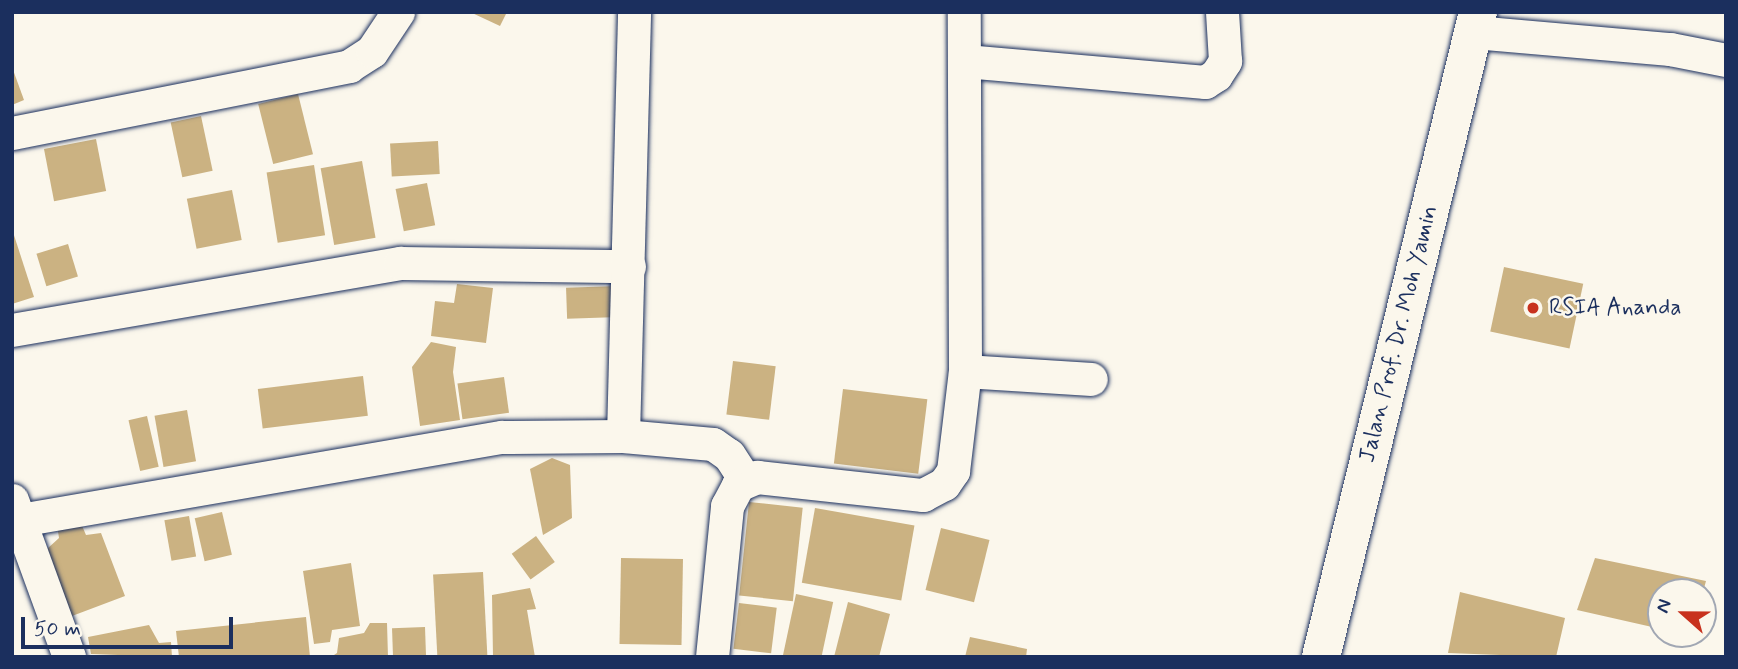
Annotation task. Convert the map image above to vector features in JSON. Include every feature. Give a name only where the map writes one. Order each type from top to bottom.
[{"type":"street","points":[[12,132],[349,66],[372,51],[398,12]]},
{"type":"street","points":[[623,436],[634,12]]},
{"type":"street","points":[[712,657],[727,506],[745,480],[757,477],[923,495],[933,492],[953,471],[957,458],[965,371],[964,12]]},
{"type":"street","points":[[965,61],[1205,82],[1216,75],[1225,61],[1222,12]]},
{"type":"street","points":[[1476,22],[1670,49],[1726,60]]},
{"type":"street","name":"Jalan Prof. Dr. Moh Yamin","points":[[1321,657],[1476,22]]},
{"type":"street","points":[[12,330],[400,263],[629,265]]},
{"type":"street","points":[[965,371],[1091,379]]},
{"type":"street","points":[[69,657],[16,510],[502,437],[623,436],[713,444],[729,455],[745,480]]},
{"type":"building","points":[[470,12],[507,12],[500,26]]},
{"type":"building","points":[[12,67],[24,100],[12,105]]},
{"type":"building","points":[[298,94],[313,154],[273,164],[258,104]]},
{"type":"building","points":[[201,116],[213,171],[182,177],[171,122]]},
{"type":"building","points":[[96,139],[106,191],[54,201],[44,149]]},
{"type":"building","points":[[438,141],[440,174],[392,176],[390,144]]},
{"type":"building","points":[[362,161],[376,238],[334,245],[321,168]]},
{"type":"building","points":[[314,165],[325,235],[278,243],[267,173]]},
{"type":"building","points":[[427,183],[435,225],[404,231],[396,189]]},
{"type":"building","points":[[232,190],[242,240],[197,249],[187,199]]},
{"type":"building","points":[[12,229],[34,297],[12,304]]},
{"type":"building","points":[[68,244],[78,277],[46,286],[36,254]]},
{"type":"building","points":[[1504,267],[1583,284],[1570,348],[1490,332]]},
{"type":"building","points":[[457,284],[493,288],[486,343],[431,336],[435,301],[454,303]]},
{"type":"building","points":[[618,286],[619,317],[567,319],[566,288]]},
{"type":"building","points":[[431,342],[456,347],[453,372],[460,420],[420,426],[412,367]]},
{"type":"building","points":[[733,361],[776,366],[769,420],[726,415]]},
{"type":"building","points":[[363,376],[368,416],[263,429],[258,389]]},
{"type":"building","points":[[504,377],[509,413],[462,419],[457,384]]},
{"type":"building","points":[[843,389],[927,399],[918,474],[834,463]]},
{"type":"building","points":[[187,410],[196,461],[164,467],[155,416]]},
{"type":"building","points":[[147,416],[159,467],[140,471],[128,420]]},
{"type":"building","points":[[552,458],[570,465],[572,518],[543,535],[530,469]]},
{"type":"building","points":[[749,502],[803,508],[793,601],[739,595]]},
{"type":"building","points":[[815,508],[914,526],[901,600],[802,583]]},
{"type":"building","points":[[222,512],[232,555],[205,561],[195,518]]},
{"type":"building","points":[[189,516],[196,556],[171,561],[164,520]]},
{"type":"building","points":[[80,521],[86,535],[101,533],[125,596],[72,616],[47,549],[59,538],[57,525]]},
{"type":"building","points":[[941,528],[990,540],[974,602],[926,590]]},
{"type":"building","points":[[536,536],[555,562],[531,580],[512,554]]},
{"type":"building","points":[[621,558],[683,559],[681,645],[619,644]]},
{"type":"building","points":[[1595,558],[1692,578],[1647,578],[1647,626],[1577,610]]},
{"type":"building","points":[[351,563],[360,626],[332,630],[330,642],[314,644],[303,571]]},
{"type":"building","points":[[483,572],[487,657],[437,657],[433,575]]},
{"type":"building","points":[[530,588],[536,609],[527,610],[535,657],[493,657],[492,595]]},
{"type":"building","points":[[1460,592],[1565,618],[1556,657],[1448,653]]},
{"type":"building","points":[[796,594],[833,602],[821,657],[783,657]]},
{"type":"building","points":[[848,602],[890,614],[879,657],[834,657]]},
{"type":"building","points":[[739,603],[777,608],[771,653],[733,649]]},
{"type":"building","points":[[306,617],[310,657],[179,657],[176,631]]},
{"type":"building","points":[[370,623],[387,623],[388,657],[331,657],[337,653],[339,638],[364,633]]},
{"type":"building","points":[[149,625],[159,643],[171,642],[172,657],[91,654],[88,637]]},
{"type":"building","points":[[425,627],[426,657],[393,657],[392,628]]},
{"type":"building","points":[[970,637],[1027,649],[1026,657],[965,657]]},
{"type":"place","name":"RSIA Ananda","points":[[1533,308]]}]
